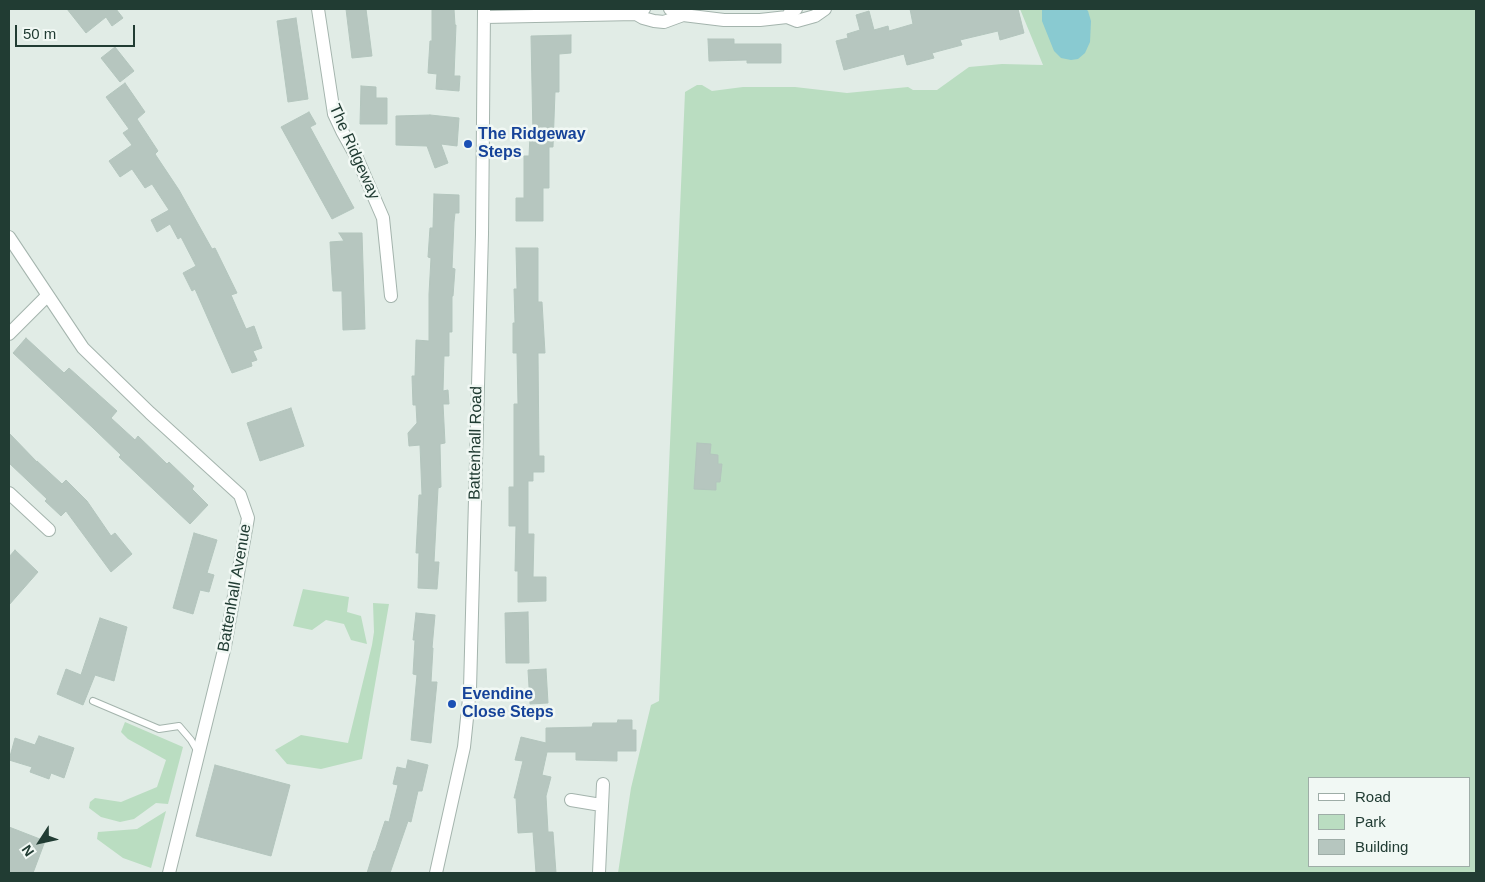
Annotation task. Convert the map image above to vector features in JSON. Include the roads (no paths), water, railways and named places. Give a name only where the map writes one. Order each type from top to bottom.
[{"type":"street","name":"The Ridgeway","points":[[318,9],[334,114],[357,158],[383,218],[391,296]]},
{"type":"street","points":[[670,9],[683,15],[724,20],[760,20],[791,13],[797,21],[807,19],[825,9]]},
{"type":"street","points":[[485,13],[640,11],[643,18],[664,22],[683,15]]},
{"type":"street","name":"Battenhall Road","points":[[436,873],[464,747],[470,689],[482,234],[485,13]]},
{"type":"street","name":"Battenhall Avenue","points":[[9,238],[83,348],[150,414],[240,495],[248,518],[225,646],[169,873]]},
{"type":"street","points":[[9,334],[47,296]]},
{"type":"street","points":[[9,493],[49,530]]},
{"type":"street","points":[[599,873],[603,784]]},
{"type":"street","points":[[571,800],[601,804]]},
{"type":"lane","points":[[93,701],[159,729],[179,726],[199,753]]},
{"type":"water","points":[[1042,9],[1086,9],[1088,11],[1091,21],[1090,42],[1085,53],[1078,59],[1061,58],[1054,51],[1042,21]]},
{"type":"place","name":"The Ridgeway Steps","points":[[468,144]]},
{"type":"place","name":"Evendine Close Steps","points":[[452,704]]}]
